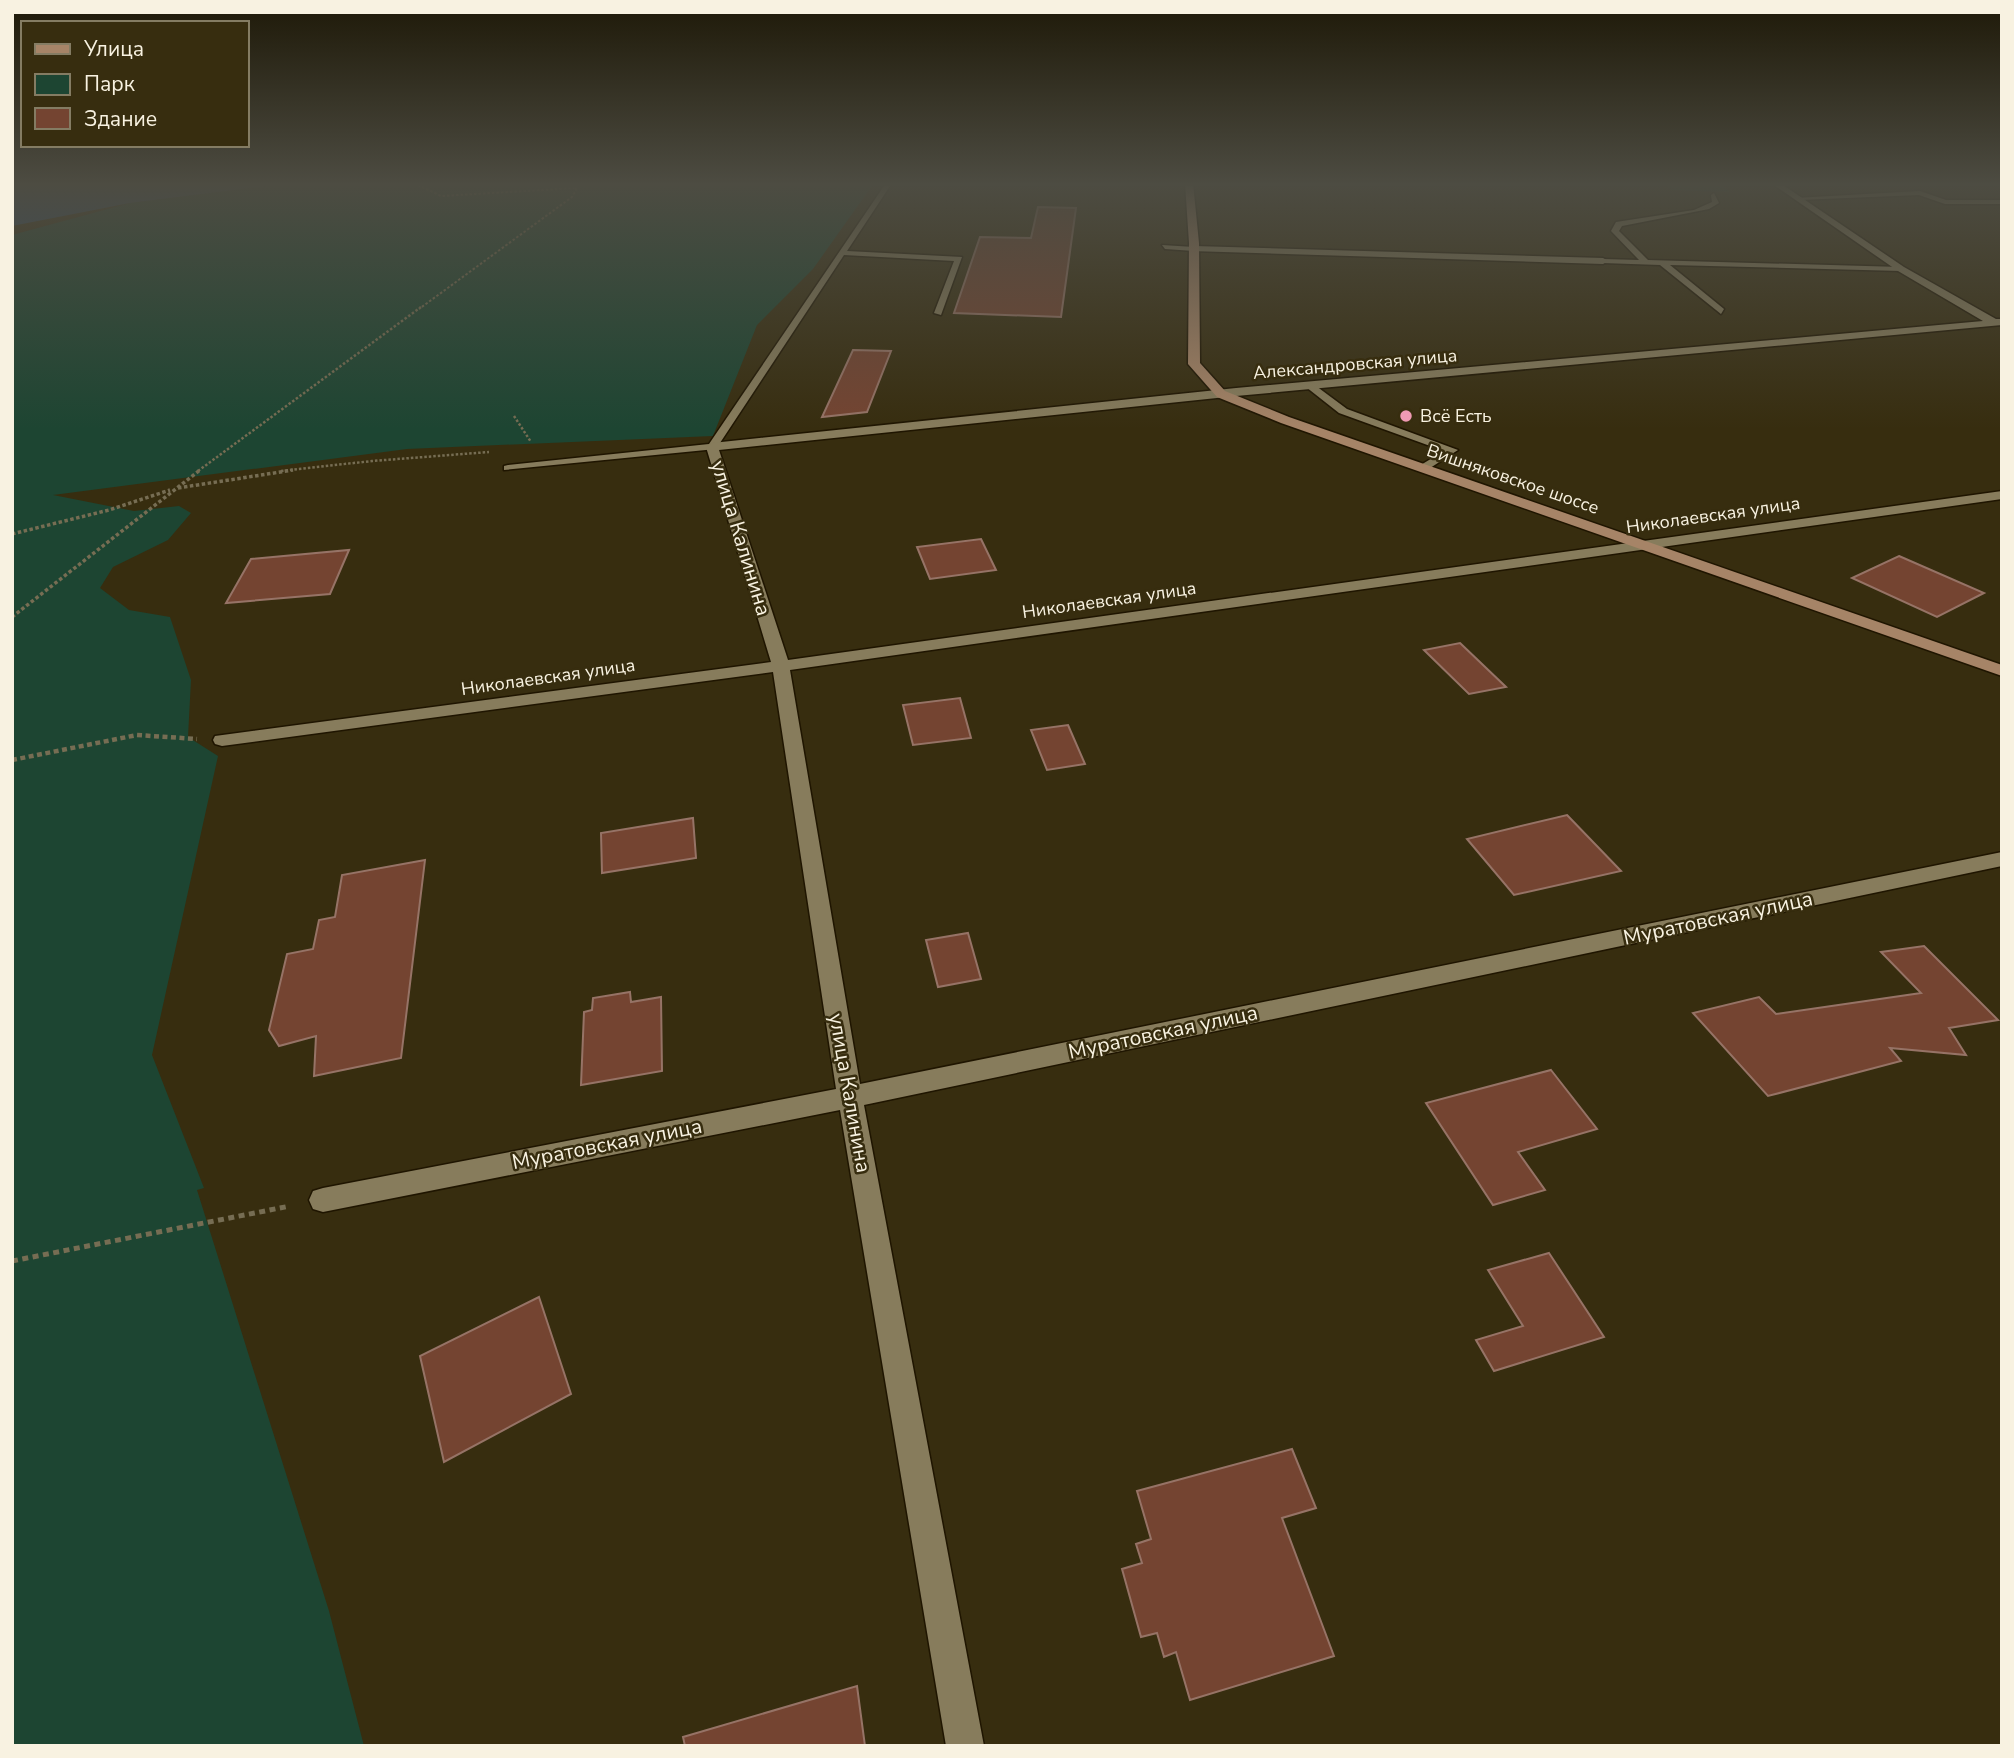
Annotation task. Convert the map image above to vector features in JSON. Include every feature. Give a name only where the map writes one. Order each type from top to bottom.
[{"type":"street","name":"Вишняковское шоссе","points":[[1194,265],[1194,363],[1221,394],[1285,420],[2002,671]]},
{"type":"street","points":[[1895,265],[2000,324]]},
{"type":"street","name":"Александровская улица","points":[[712,447],[1221,394],[2000,324]]},
{"type":"street","name":"улица Калинина","points":[[712,447],[781,666],[850,1097],[965,1746]]},
{"type":"street","name":"Николаевская улица","points":[[222,740],[781,666],[2002,495]]},
{"type":"street","name":"Муратовская улица","points":[[323,1200],[850,1097],[2002,859]]},
{"type":"lane","points":[[508,468],[712,447],[833,265]]},
{"type":"lane","points":[[938,313],[957,265]]},
{"type":"lane","points":[[1666,265],[1721,310]]},
{"type":"lane","points":[[1745,265],[1901,269]]},
{"type":"lane","points":[[1309,386],[1343,411],[1453,450],[1423,468]]},
{"type":"path","points":[[12,617],[175,488],[479,265]]},
{"type":"path","points":[[514,416],[536,449]]},
{"type":"path","points":[[12,534],[108,510],[175,488],[249,475],[433,454],[498,451]]},
{"type":"path","points":[[12,760],[136,735],[222,740]]},
{"type":"path","points":[[12,1261],[323,1200]]},
{"type":"green space","points":[[12,265],[816,265],[757,325],[713,436],[407,449],[53,495],[134,511],[179,506],[191,513],[168,540],[113,567],[100,588],[129,610],[170,617],[191,680],[188,737],[218,756],[152,1055],[204,1188],[197,1190],[329,1611],[364,1746],[12,1746]]},
{"type":"building","points":[[970,265],[1068,265],[1061,317],[954,313]]},
{"type":"building","points":[[853,350],[891,351],[867,412],[822,417]]},
{"type":"building","points":[[981,539],[996,570],[930,579],[917,547]]},
{"type":"building","points":[[349,550],[330,594],[226,603],[251,559]]},
{"type":"building","points":[[1899,556],[1984,593],[1937,617],[1852,578]]},
{"type":"building","points":[[1460,643],[1506,687],[1469,694],[1424,650]]},
{"type":"building","points":[[960,698],[971,738],[913,745],[903,705]]},
{"type":"building","points":[[1068,725],[1085,764],[1047,770],[1031,730]]},
{"type":"building","points":[[1567,815],[1621,871],[1514,895],[1467,839]]},
{"type":"building","points":[[693,818],[696,858],[602,873],[601,833]]},
{"type":"building","points":[[425,860],[401,1058],[314,1076],[316,1036],[279,1046],[269,1030],[287,954],[313,949],[319,920],[335,917],[342,875]]},
{"type":"building","points":[[968,933],[981,979],[938,987],[926,940]]},
{"type":"building","points":[[1924,946],[1998,1020],[1949,1028],[1966,1055],[1890,1048],[1901,1061],[1768,1096],[1693,1013],[1759,997],[1776,1014],[1921,993],[1881,952]]},
{"type":"building","points":[[630,992],[631,1002],[661,997],[662,1071],[581,1085],[584,1012],[592,1010],[593,998]]},
{"type":"building","points":[[1551,1070],[1597,1129],[1518,1152],[1545,1190],[1493,1205],[1426,1103]]},
{"type":"building","points":[[1549,1253],[1604,1337],[1494,1371],[1476,1340],[1523,1326],[1488,1270]]},
{"type":"building","points":[[539,1297],[571,1394],[444,1462],[420,1356]]},
{"type":"building","points":[[1292,1449],[1316,1508],[1282,1518],[1334,1656],[1190,1700],[1176,1652],[1164,1657],[1157,1633],[1141,1637],[1122,1569],[1142,1563],[1136,1544],[1151,1539],[1137,1491]]},
{"type":"building","points":[[857,1686],[865,1746],[685,1746],[683,1737]]},
{"type":"place","name":"Всё Есть","points":[[1406,416]]}]
